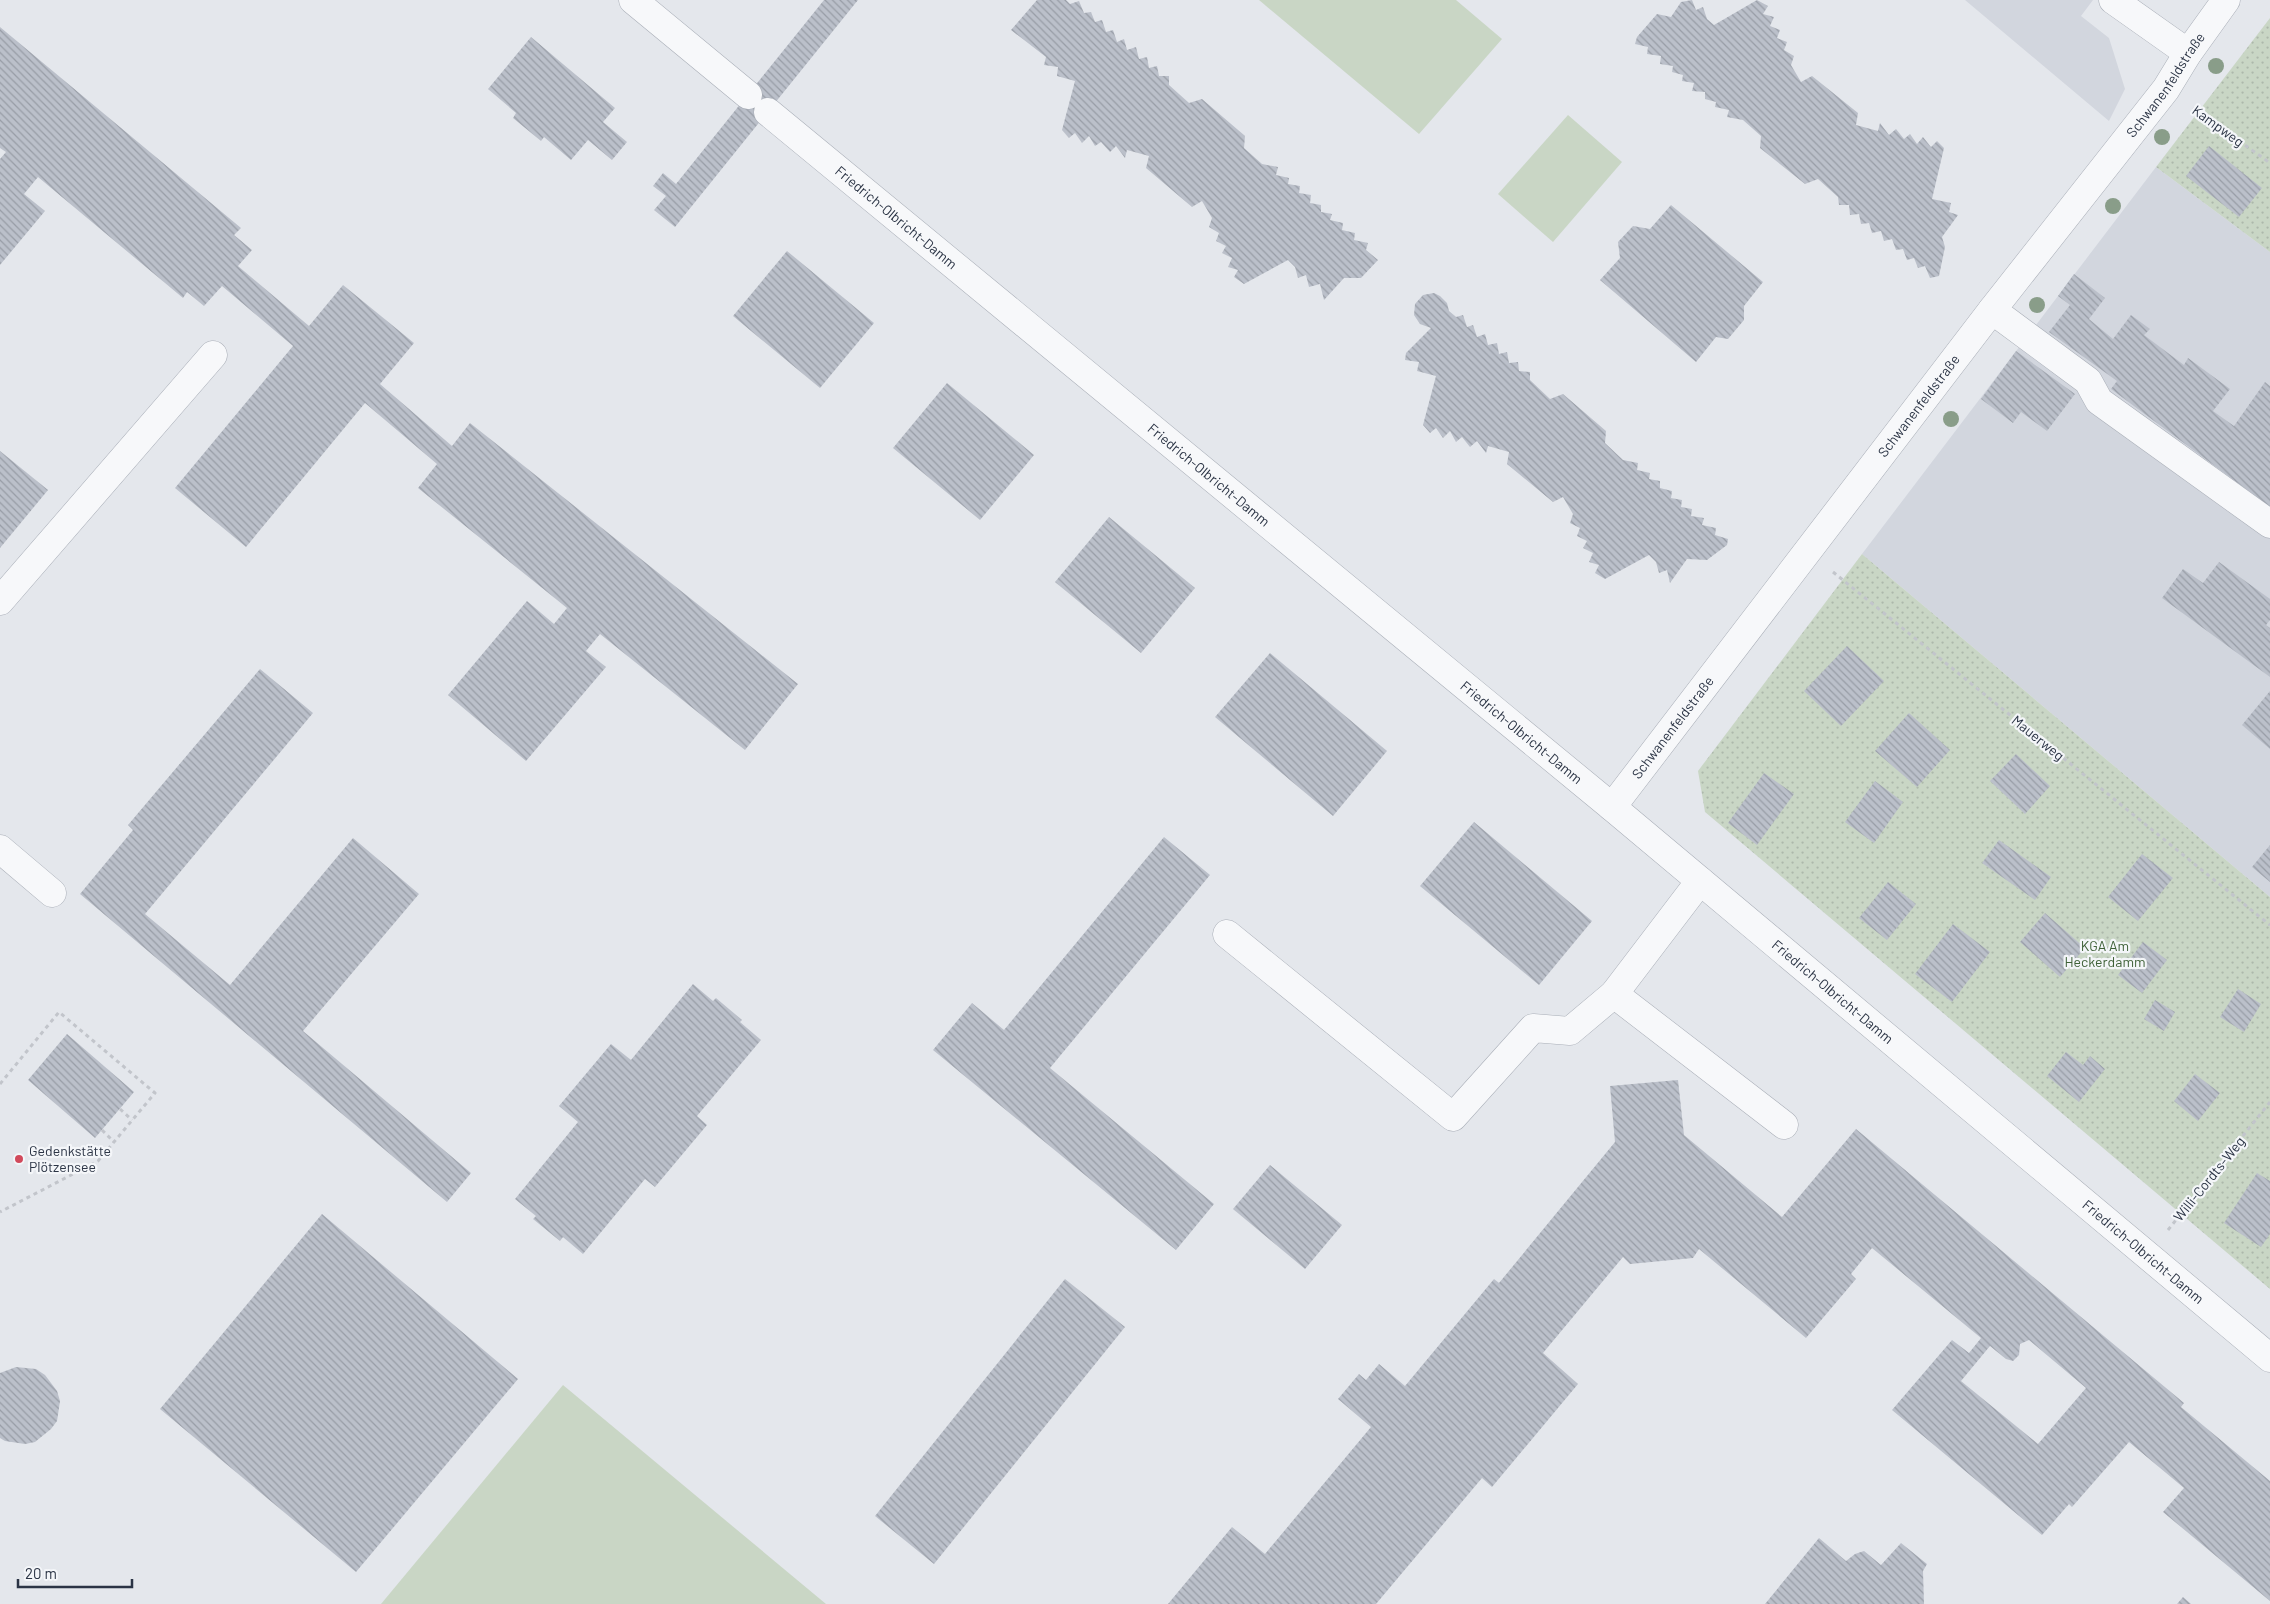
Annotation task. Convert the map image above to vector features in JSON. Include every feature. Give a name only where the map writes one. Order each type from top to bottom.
[{"type":"street","name":"Friedrich-Olbricht-Damm","points":[[633,0],[1612,807],[2270,1358]]},
{"type":"street","points":[[2113,0],[2188,53]]},
{"type":"street","name":"Schwanenfeldstraße","points":[[1612,807],[1806,551],[2166,89],[2188,53],[2225,1]]},
{"type":"street","points":[[1992,310],[2088,381],[2100,401],[2270,524]]},
{"type":"street","points":[[0,601],[213,356]]},
{"type":"street","points":[[0,849],[52,893]]},
{"type":"street","points":[[1227,934],[1453,1117],[1533,1028],[1570,1031],[1614,994],[1700,881]]},
{"type":"street","points":[[1614,994],[1784,1125]]},
{"type":"path","name":"Kampweg","points":[[2166,89],[2270,163]]},
{"type":"path","name":"Mauerweg","points":[[1806,551],[2270,925]]},
{"type":"path","points":[[0,1084],[59,1012],[155,1093],[98,1161],[0,1212]]},
{"type":"path","name":"Willi-Cordts-Weg","points":[[2148,1256],[2270,1102]]},
{"type":"path","points":[[120,1109],[132,1120]]},
{"type":"path","points":[[102,1130],[114,1142]]},
{"type":"shaded area","points":[[1965,0],[2093,0],[2081,16],[2109,38],[2125,89],[2109,121]]},
{"type":"shaded area","points":[[2156,167],[2270,252],[2270,897],[1862,554]]},
{"type":"green space","points":[[1259,0],[1456,0],[1502,39],[1419,134]]},
{"type":"green space","points":[[2270,18],[2270,252],[2156,167]]},
{"type":"green space","points":[[1568,115],[1622,162],[1553,242],[1498,194]]},
{"type":"green space","name":"KGA Am Heckerdamm","points":[[1862,554],[2270,897],[2270,1289],[1705,812],[1698,771]]},
{"type":"green space","points":[[563,1385],[826,1604],[381,1604]]},
{"type":"building","points":[[824,0],[858,0],[675,227],[654,210],[666,196],[653,186],[663,173],[676,184]]},
{"type":"building","points":[[1037,0],[1066,0],[1070,4],[1079,1],[1084,13],[1091,12],[1095,22],[1102,20],[1106,32],[1113,30],[1117,42],[1124,39],[1127,50],[1136,47],[1139,59],[1147,57],[1149,68],[1157,66],[1159,76],[1169,76],[1169,85],[1189,103],[1202,99],[1245,136],[1244,148],[1262,164],[1278,167],[1276,175],[1289,178],[1288,184],[1300,186],[1299,193],[1311,195],[1310,203],[1321,205],[1321,212],[1332,214],[1330,220],[1343,223],[1342,230],[1355,233],[1354,240],[1368,243],[1366,250],[1378,260],[1361,278],[1344,278],[1324,300],[1320,284],[1309,287],[1306,275],[1298,278],[1295,267],[1288,260],[1244,284],[1234,277],[1238,270],[1228,267],[1232,258],[1222,253],[1226,246],[1216,241],[1219,233],[1209,227],[1212,218],[1202,201],[1192,207],[1146,168],[1149,156],[1127,150],[1125,158],[1116,146],[1110,152],[1101,142],[1095,146],[1089,136],[1082,143],[1075,133],[1069,138],[1062,130],[1075,81],[1057,76],[1058,67],[1044,65],[1046,57],[1011,30]]},
{"type":"building","points":[[1692,0],[1696,10],[1703,7],[1707,19],[1714,25],[1757,0],[1768,6],[1763,14],[1774,17],[1770,26],[1780,30],[1777,38],[1787,42],[1784,50],[1794,56],[1791,65],[1801,82],[1812,76],[1858,113],[1856,125],[1878,131],[1880,123],[1889,135],[1896,129],[1904,139],[1910,134],[1917,144],[1923,137],[1931,147],[1937,141],[1944,148],[1932,199],[1951,203],[1949,212],[1958,215],[1942,237],[1945,247],[1939,276],[1930,278],[1925,266],[1918,268],[1914,258],[1907,260],[1903,249],[1896,250],[1892,239],[1884,241],[1881,231],[1872,233],[1869,223],[1861,224],[1859,214],[1850,215],[1849,205],[1839,205],[1838,197],[1818,179],[1805,184],[1760,148],[1761,136],[1743,120],[1727,117],[1729,110],[1715,107],[1716,102],[1705,99],[1705,92],[1692,91],[1694,83],[1682,81],[1683,75],[1672,72],[1673,66],[1660,64],[1661,56],[1647,54],[1648,47],[1635,44],[1637,37],[1657,14],[1671,17],[1681,2]]},
{"type":"building","points":[[0,27],[241,228],[234,235],[252,250],[238,266],[309,326],[343,285],[414,343],[380,384],[452,446],[470,423],[798,684],[745,750],[600,634],[586,651],[606,667],[526,761],[448,695],[527,601],[554,624],[567,608],[418,488],[437,464],[365,403],[246,547],[175,488],[293,346],[222,286],[204,306],[187,292],[183,298],[38,177],[24,194],[45,211],[0,265],[0,159],[6,152],[0,148]]},
{"type":"building","points":[[531,37],[615,108],[603,122],[627,142],[612,160],[588,140],[571,160],[544,137],[541,141],[513,118],[516,113],[488,89]]},
{"type":"building","points":[[2209,146],[2262,188],[2239,217],[2186,176]]},
{"type":"building","points":[[1671,205],[1763,282],[1744,306],[1744,320],[1728,339],[1716,337],[1696,362],[1600,280],[1620,258],[1618,242],[1633,226],[1650,229]]},
{"type":"building","points":[[787,251],[874,323],[820,388],[733,316]]},
{"type":"building","points":[[2074,274],[2105,298],[2089,319],[2113,339],[2131,315],[2150,329],[2144,335],[2184,365],[2188,358],[2230,389],[2213,411],[2234,426],[2265,382],[2270,386],[2270,507],[2111,389],[2117,381],[2049,332],[2070,305],[2058,296]]},
{"type":"building","points":[[1434,293],[1447,303],[1449,311],[1456,317],[1463,315],[1467,327],[1473,325],[1477,337],[1485,334],[1488,345],[1497,343],[1499,354],[1507,352],[1509,363],[1518,362],[1519,371],[1530,372],[1530,380],[1550,399],[1563,394],[1606,431],[1605,443],[1623,460],[1638,463],[1637,470],[1650,473],[1649,479],[1660,481],[1660,488],[1672,491],[1671,498],[1682,500],[1681,507],[1692,509],[1691,516],[1704,518],[1702,525],[1716,528],[1715,535],[1728,539],[1727,545],[1707,560],[1687,559],[1670,583],[1667,570],[1659,573],[1656,562],[1649,555],[1605,579],[1595,573],[1599,565],[1589,562],[1593,553],[1583,548],[1587,541],[1577,536],[1580,528],[1570,523],[1573,514],[1563,497],[1553,502],[1507,464],[1509,452],[1488,446],[1486,453],[1477,441],[1470,447],[1462,437],[1456,442],[1450,431],[1443,438],[1436,428],[1430,433],[1423,425],[1436,376],[1417,371],[1419,362],[1405,360],[1406,353],[1431,328],[1420,324],[1414,315],[1415,304],[1423,295]]},
{"type":"building","points":[[2016,351],[2075,394],[2047,431],[2021,412],[2013,423],[1981,399]]},
{"type":"building","points":[[947,383],[1034,455],[980,520],[893,448]]},
{"type":"building","points":[[0,451],[48,490],[0,548]]},
{"type":"building","points":[[1109,517],[1195,588],[1141,653],[1055,582]]},
{"type":"building","points":[[2219,562],[2270,599],[2270,620],[2266,625],[2270,628],[2270,677],[2162,598],[2183,569],[2203,583]]},
{"type":"building","points":[[1847,646],[1884,681],[1841,726],[1804,691]]},
{"type":"building","points":[[1270,653],[1387,751],[1333,816],[1215,717]]},
{"type":"building","points":[[260,669],[313,713],[145,914],[230,985],[353,838],[419,894],[303,1031],[471,1173],[447,1202],[80,894],[133,830],[128,825]]},
{"type":"building","points":[[2270,691],[2270,749],[2242,725]]},
{"type":"building","points":[[1909,713],[1950,750],[1917,787],[1875,751]]},
{"type":"building","points":[[2016,754],[2050,786],[2025,814],[1990,781]]},
{"type":"building","points":[[1764,773],[1794,794],[1757,845],[1728,823]]},
{"type":"building","points":[[1875,781],[1903,802],[1874,843],[1845,822]]},
{"type":"building","points":[[1474,822],[1592,921],[1539,985],[1420,886]]},
{"type":"building","points":[[1164,837],[1210,875],[1050,1068],[1214,1204],[1176,1250],[933,1050],[972,1003],[1004,1030]]},
{"type":"building","points":[[1999,840],[2051,877],[2035,900],[1982,863]]},
{"type":"building","points":[[2270,845],[2270,882],[2252,867]]},
{"type":"building","points":[[2142,854],[2173,878],[2138,921],[2108,897]]},
{"type":"building","points":[[1888,882],[1916,904],[1887,940],[1859,918]]},
{"type":"building","points":[[2045,913],[2085,948],[2060,977],[2020,942]]},
{"type":"building","points":[[1953,924],[1990,952],[1952,1002],[1915,974]]},
{"type":"building","points":[[2143,942],[2167,960],[2142,993],[2118,975]]},
{"type":"building","points":[[693,984],[713,1001],[716,998],[742,1020],[740,1022],[761,1040],[697,1116],[707,1125],[655,1187],[645,1179],[583,1254],[563,1237],[560,1241],[533,1219],[536,1216],[515,1199],[578,1122],[559,1106],[611,1044],[631,1060]]},
{"type":"building","points":[[2238,989],[2261,1004],[2244,1032],[2220,1017]]},
{"type":"building","points":[[2155,1000],[2175,1012],[2164,1031],[2144,1019]]},
{"type":"building","points":[[67,1034],[134,1092],[95,1138],[28,1080]]},
{"type":"building","points":[[2066,1052],[2083,1065],[2090,1056],[2105,1069],[2079,1102],[2047,1076]]},
{"type":"building","points":[[2195,1074],[2220,1093],[2198,1121],[2174,1101]]},
{"type":"building","points":[[1678,1080],[1684,1135],[1782,1217],[1856,1129],[2184,1403],[2181,1407],[2270,1481],[2270,1601],[2163,1512],[2184,1488],[2129,1442],[2072,1507],[2069,1504],[2042,1535],[1892,1410],[1952,1340],[1969,1353],[1981,1338],[1872,1248],[1851,1274],[1856,1279],[1806,1338],[1699,1249],[1693,1258],[1630,1264],[1623,1257],[1543,1353],[1578,1384],[1492,1487],[1482,1478],[1376,1604],[1168,1604],[1232,1527],[1265,1554],[1371,1427],[1338,1399],[1359,1374],[1366,1380],[1379,1364],[1405,1386],[1494,1279],[1499,1283],[1615,1142],[1610,1086]],"holes":[[[2029,1340],[2086,1388],[2038,1444],[1961,1381],[1990,1346],[2006,1359],[2013,1361],[2019,1355],[2020,1344]]]},
{"type":"building","points":[[1270,1165],[1342,1225],[1305,1269],[1233,1209]]},
{"type":"building","points":[[2257,1173],[2270,1181],[2270,1234],[2261,1247],[2224,1223]]},
{"type":"building","points":[[322,1214],[518,1379],[356,1572],[160,1409]]},
{"type":"building","points":[[1065,1279],[1125,1327],[934,1564],[875,1516]]},
{"type":"building","points":[[16,1367],[36,1369],[45,1375],[57,1391],[60,1401],[57,1421],[51,1429],[35,1442],[25,1444],[5,1441],[0,1438],[0,1373]]},
{"type":"building","points":[[1819,1538],[1846,1561],[1855,1554],[1864,1551],[1881,1565],[1901,1543],[1927,1564],[1923,1571],[1924,1604],[1765,1604]]},
{"type":"building","points":[[2183,1597],[2191,1604],[2177,1604]]},
{"type":"place","name":"Gedenkstätte Plötzensee","points":[[19,1159]]}]
